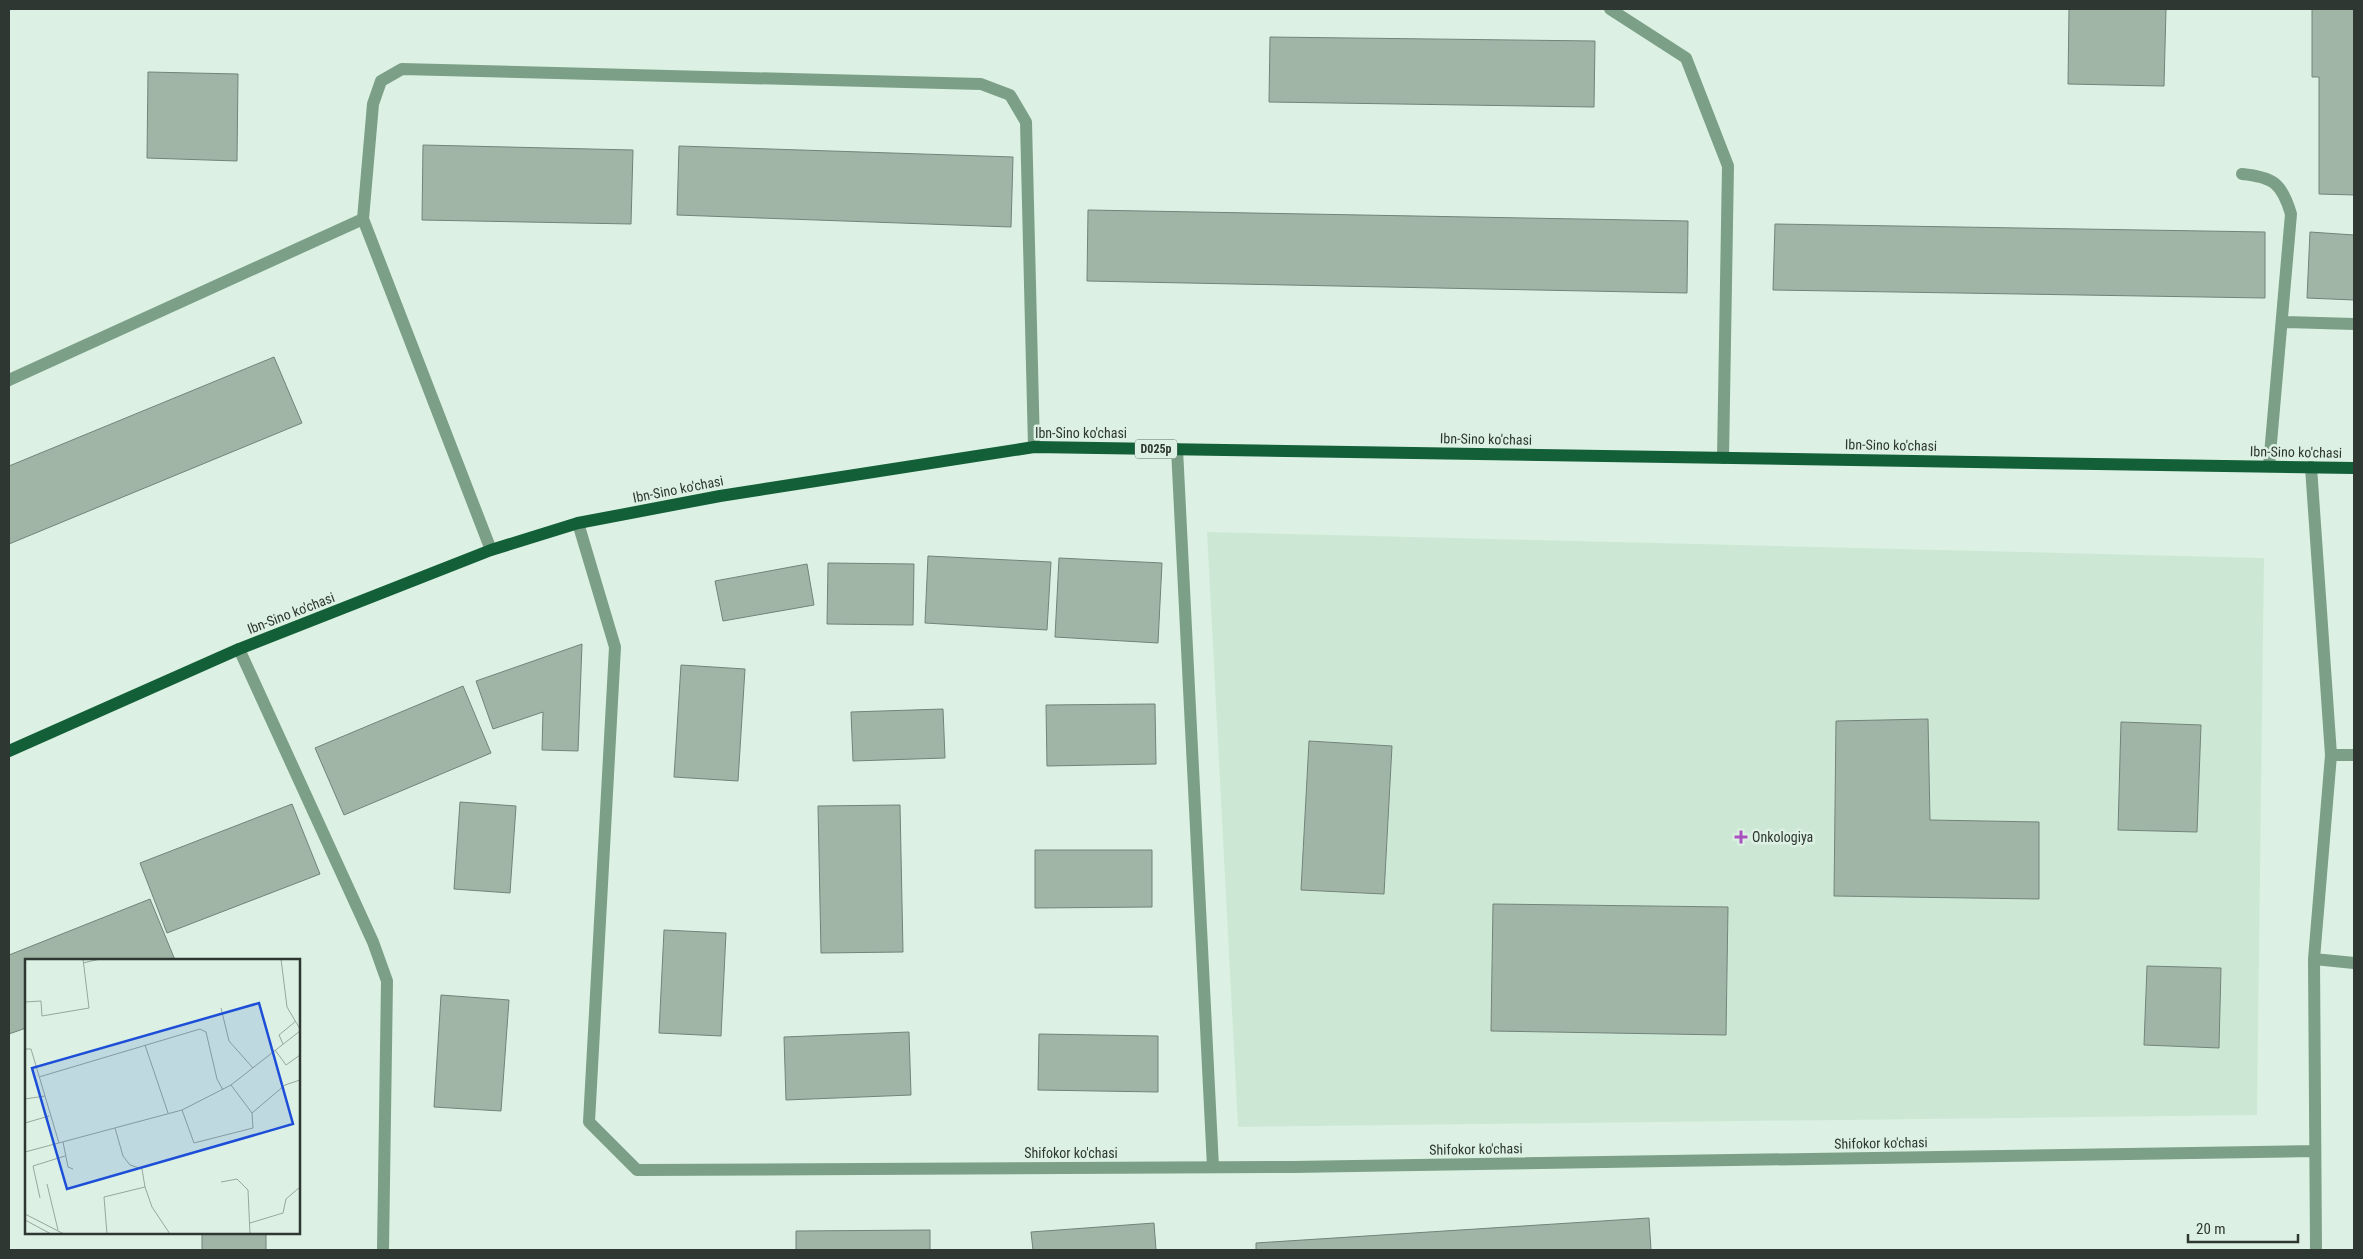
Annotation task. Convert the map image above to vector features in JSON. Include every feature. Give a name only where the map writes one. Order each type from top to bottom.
[{"type":"main road","name":"Ibn-Sino ko'chasi","points":[[9,751],[239,649],[491,550],[578,523],[720,496],[1034,447],[2354,468]]},
{"type":"street","points":[[1610,9],[1686,58],[1728,166],[1723,458]]},
{"type":"street","points":[[491,550],[363,219],[373,104],[381,81],[402,69],[981,84],[1010,95],[1026,122],[1034,447]]},
{"type":"street","points":[[2242,174],[2266,176],[2285,194],[2291,214],[2269,466]]},
{"type":"street","points":[[9,380],[363,219]]},
{"type":"street","points":[[2282,322],[2354,324]]},
{"type":"street","points":[[1177,449],[1213,1167]]},
{"type":"street","points":[[2311,467],[2331,755],[2314,958],[2316,1250]]},
{"type":"street","name":"Shifokor ko'chasi","points":[[578,523],[615,647],[589,1122],[637,1170],[1213,1167],[2315,1152]]},
{"type":"street","points":[[239,649],[373,942],[386,980],[383,1250]]},
{"type":"street","points":[[2331,755],[2354,755]]},
{"type":"street","points":[[2314,958],[2354,963]]},
{"type":"shaded area","name":"Onkologiya","points":[[1207,532],[2264,558],[2257,1115],[1238,1127]]},
{"type":"building","points":[[2069,9],[2166,9],[2164,86],[2068,84]]},
{"type":"building","points":[[2312,9],[2354,9],[2354,195],[2319,194],[2319,77],[2312,77]]},
{"type":"building","points":[[1270,37],[1595,41],[1594,107],[1269,102]]},
{"type":"building","points":[[148,72],[238,74],[237,161],[147,158]]},
{"type":"building","points":[[423,145],[633,150],[631,224],[422,220]]},
{"type":"building","points":[[679,146],[1013,157],[1011,227],[677,215]]},
{"type":"building","points":[[1088,210],[1688,221],[1687,293],[1087,281]]},
{"type":"building","points":[[1775,224],[2265,232],[2265,298],[1773,290]]},
{"type":"building","points":[[2310,232],[2354,235],[2354,300],[2307,298]]},
{"type":"building","points":[[274,357],[302,423],[9,544],[9,466]]},
{"type":"building","points":[[928,556],[1051,562],[1047,630],[925,623]]},
{"type":"building","points":[[1059,558],[1162,563],[1158,643],[1055,637]]},
{"type":"building","points":[[828,563],[914,564],[913,625],[827,624]]},
{"type":"building","points":[[807,564],[814,605],[723,621],[715,581]]},
{"type":"building","points":[[582,644],[578,751],[542,750],[543,712],[493,729],[476,681]]},
{"type":"building","points":[[681,665],[745,669],[738,781],[674,777]]},
{"type":"building","points":[[463,686],[491,753],[344,815],[315,748]]},
{"type":"building","points":[[1155,704],[1156,764],[1047,766],[1046,705]]},
{"type":"building","points":[[943,709],[945,758],[853,761],[851,712]]},
{"type":"building","points":[[1928,719],[1930,820],[2039,822],[2039,899],[1834,896],[1836,721]]},
{"type":"building","points":[[2121,722],[2201,725],[2197,832],[2118,830]]},
{"type":"building","points":[[1309,741],[1392,746],[1384,894],[1301,890]]},
{"type":"building","points":[[460,802],[516,806],[510,893],[454,889]]},
{"type":"building","points":[[292,804],[320,874],[167,933],[140,863]]},
{"type":"building","points":[[900,805],[903,952],[821,953],[818,806]]},
{"type":"building","points":[[1035,850],[1152,850],[1152,907],[1035,908]]},
{"type":"building","points":[[150,899],[175,959],[25,959],[25,1028],[9,1034],[9,955]]},
{"type":"building","points":[[1493,904],[1728,907],[1726,1035],[1491,1031]]},
{"type":"building","points":[[664,930],[726,933],[721,1036],[659,1033]]},
{"type":"building","points":[[2147,966],[2221,968],[2219,1048],[2144,1045]]},
{"type":"building","points":[[441,995],[509,1000],[501,1111],[434,1107]]},
{"type":"building","points":[[909,1032],[911,1095],[786,1100],[784,1037]]},
{"type":"building","points":[[1039,1034],[1158,1036],[1158,1092],[1038,1090]]},
{"type":"building","points":[[1649,1218],[1651,1250],[1256,1250],[1256,1243]]},
{"type":"building","points":[[1154,1223],[1156,1250],[1033,1250],[1031,1232]]},
{"type":"building","points":[[930,1230],[930,1250],[796,1250],[796,1231]]},
{"type":"building","points":[[202,1234],[266,1234],[266,1250],[202,1250]]},
{"type":"place","name":"Onkologiya","points":[[1741,837]]}]
